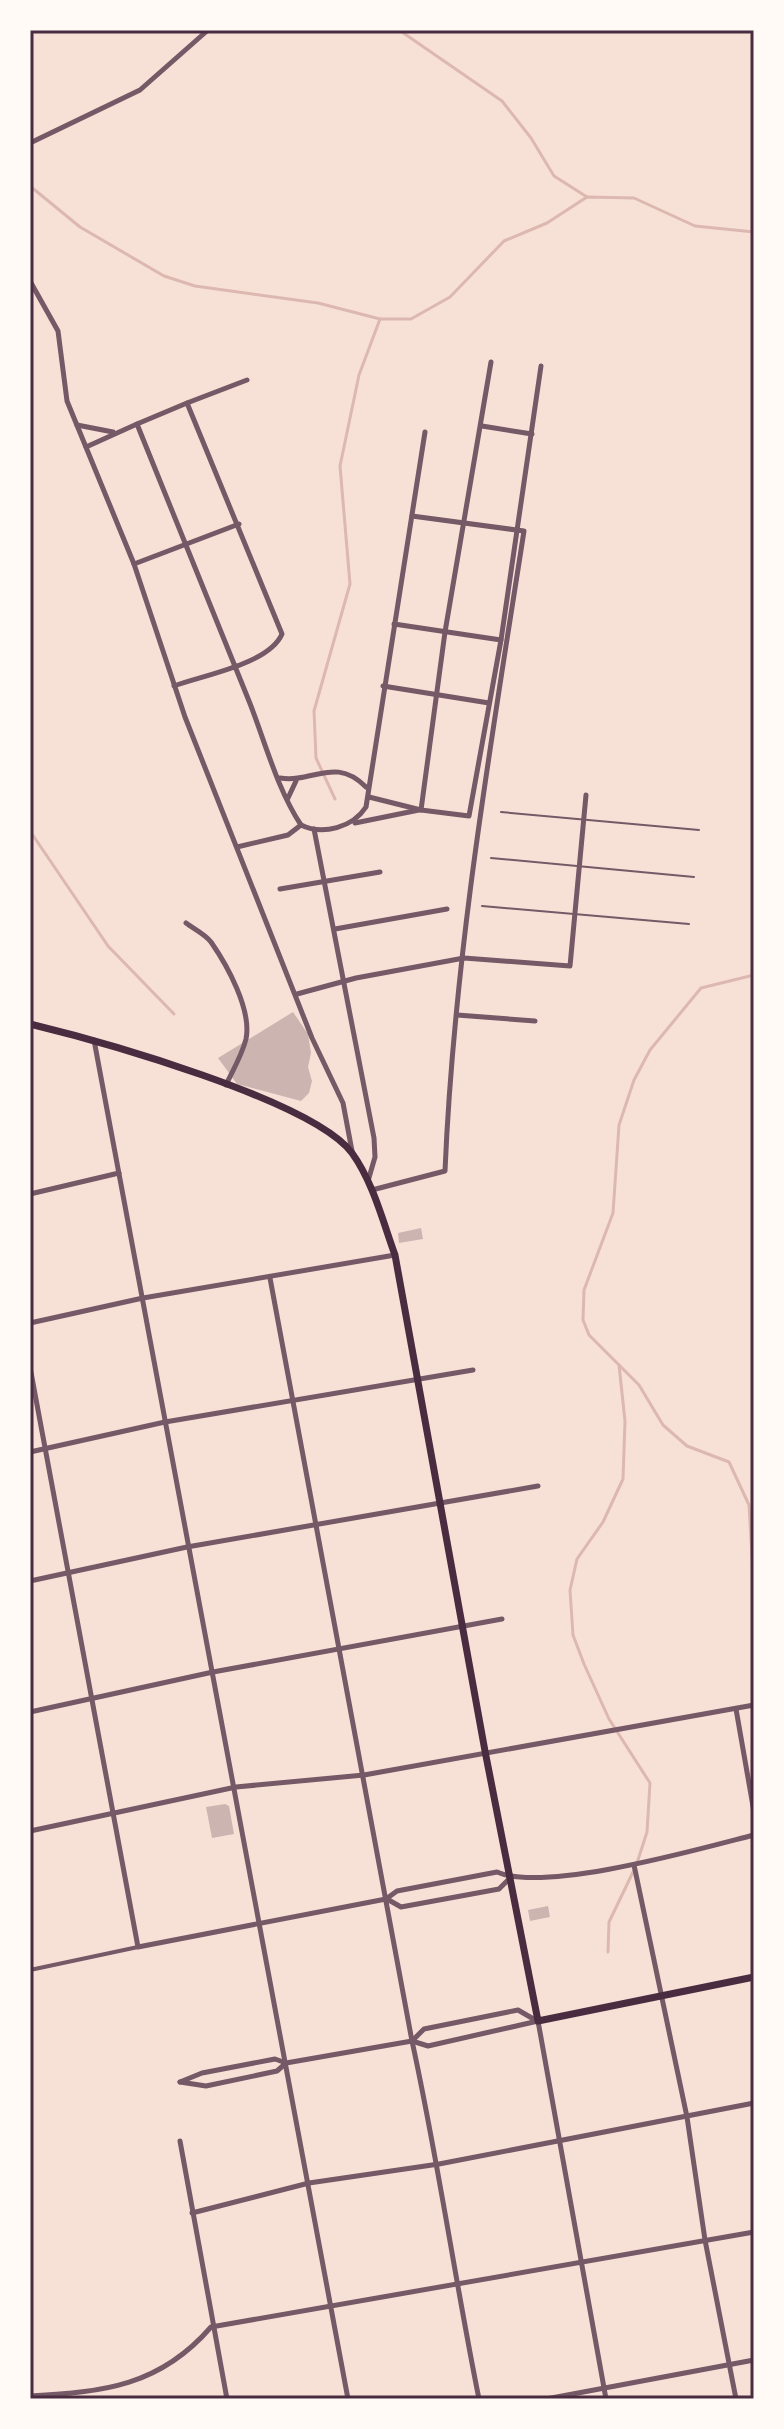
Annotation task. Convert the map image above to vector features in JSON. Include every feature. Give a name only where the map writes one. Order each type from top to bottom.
[{"type":"main road","points":[[30,1024],[94,1040],[318,1122],[352,1152],[370,1187],[395,1255],[485,1751],[538,2021],[754,1977]]},
{"type":"street","points":[[30,143],[140,90],[208,30]]},
{"type":"street","points":[[30,281],[58,331],[67,401],[134,564],[174,686],[312,1038],[343,1103],[352,1152]]},
{"type":"street","points":[[421,810],[445,632],[491,362]]},
{"type":"street","points":[[369,797],[421,810],[469,816],[501,640],[541,366]]},
{"type":"street","points":[[86,447],[114,432],[247,380]]},
{"type":"street","points":[[174,686],[264,656],[277,646],[282,634],[187,403]]},
{"type":"street","points":[[137,424],[287,799],[301,825],[314,829],[421,810]]},
{"type":"street","points":[[77,425],[114,432]]},
{"type":"street","points":[[482,426],[532,434]]},
{"type":"street","points":[[350,824],[359,818],[369,797],[367,788],[425,432]]},
{"type":"street","points":[[314,829],[346,981],[374,1138],[375,1157],[370,1187],[445,1171],[449,1071],[486,778],[524,531],[412,516]]},
{"type":"street","points":[[134,564],[239,524]]},
{"type":"street","points":[[394,624],[501,640]]},
{"type":"street","points":[[383,686],[489,703]]},
{"type":"street","points":[[280,778],[296,781],[325,771],[355,776],[370,769]]},
{"type":"street","points":[[355,776],[367,788]]},
{"type":"street","points":[[287,799],[296,781]]},
{"type":"street","points":[[297,994],[464,958],[570,966],[586,795]]},
{"type":"street","points":[[237,847],[288,835],[301,825]]},
{"type":"street","points":[[280,889],[380,872]]},
{"type":"street","points":[[335,929],[447,909]]},
{"type":"street","points":[[186,923],[209,940],[239,995],[246,1019],[244,1045],[225,1086]]},
{"type":"street","points":[[457,1015],[535,1021]]},
{"type":"street","points":[[94,1040],[348,2399]]},
{"type":"street","points":[[30,1194],[119,1173]]},
{"type":"street","points":[[30,1323],[143,1298],[395,1255]]},
{"type":"street","points":[[270,1278],[412,2041],[439,2164],[457,2287],[479,2399]]},
{"type":"street","points":[[30,1367],[138,1947]]},
{"type":"street","points":[[30,1452],[165,1422],[473,1370]]},
{"type":"street","points":[[30,1581],[187,1547],[317,1527],[538,1486]]},
{"type":"street","points":[[30,1712],[213,1672],[339,1652],[502,1619]]},
{"type":"street","points":[[30,1831],[236,1787],[364,1775],[754,1705]]},
{"type":"street","points":[[736,1709],[754,1812]]},
{"type":"street","points":[[30,1970],[386,1899],[397,1891],[497,1872],[510,1878],[535,1878],[634,1865],[754,1835]]},
{"type":"street","points":[[634,1865],[664,1996],[687,2117],[705,2240],[736,2399]]},
{"type":"street","points":[[386,1899],[401,1907],[499,1889],[510,1878]]},
{"type":"street","points":[[412,2041],[424,2029],[518,2010],[538,2021]]},
{"type":"street","points":[[286,2063],[277,2071],[206,2086],[180,2082],[202,2073],[275,2059],[286,2063],[412,2041],[428,2046],[538,2021]]},
{"type":"street","points":[[538,2021],[606,2399]]},
{"type":"street","points":[[192,2213],[309,2183],[439,2164],[754,2103]]},
{"type":"street","points":[[180,2141],[211,2327],[227,2399]]},
{"type":"street","points":[[30,2396],[93,2392],[157,2374],[196,2345],[211,2327],[457,2287],[754,2232]]},
{"type":"street","points":[[546,2399],[754,2360]]},
{"type":"lane","points":[[501,812],[699,830]]},
{"type":"lane","points":[[491,858],[694,877]]},
{"type":"lane","points":[[482,906],[689,924]]},
{"type":"building","points":[[293,1012],[308,1034],[311,1053],[308,1067],[312,1081],[309,1093],[301,1101],[237,1084],[218,1058]]},
{"type":"building","points":[[421,1228],[423,1239],[399,1243],[398,1233]]},
{"type":"building","points":[[229,1806],[234,1834],[212,1838],[206,1807]]},
{"type":"building","points":[[548,1906],[550,1917],[530,1921],[528,1910]]},
{"type":"waterway","points":[[399,30],[502,101],[531,138],[554,176],[587,197]]},
{"type":"waterway","points":[[30,186],[80,227],[164,276],[195,286],[318,303],[380,319],[411,319],[450,297],[504,241],[547,223],[587,197],[634,198],[695,226],[754,232]]},
{"type":"waterway","points":[[335,799],[316,758],[314,711],[350,584],[340,466],[359,375],[380,319]]},
{"type":"waterway","points":[[30,831],[108,946],[174,1014]]},
{"type":"waterway","points":[[754,975],[701,988],[650,1050],[634,1080],[619,1125],[613,1213],[584,1290],[583,1320],[589,1335],[639,1385],[663,1425],[687,1446],[729,1462],[749,1505],[754,1589]]},
{"type":"waterway","points":[[619,1365],[625,1421],[623,1479],[603,1522],[577,1559],[570,1590],[573,1635],[584,1664],[609,1719],[650,1783],[647,1832],[637,1863]]},
{"type":"waterway","points":[[608,1952],[609,1922],[634,1870]]}]
